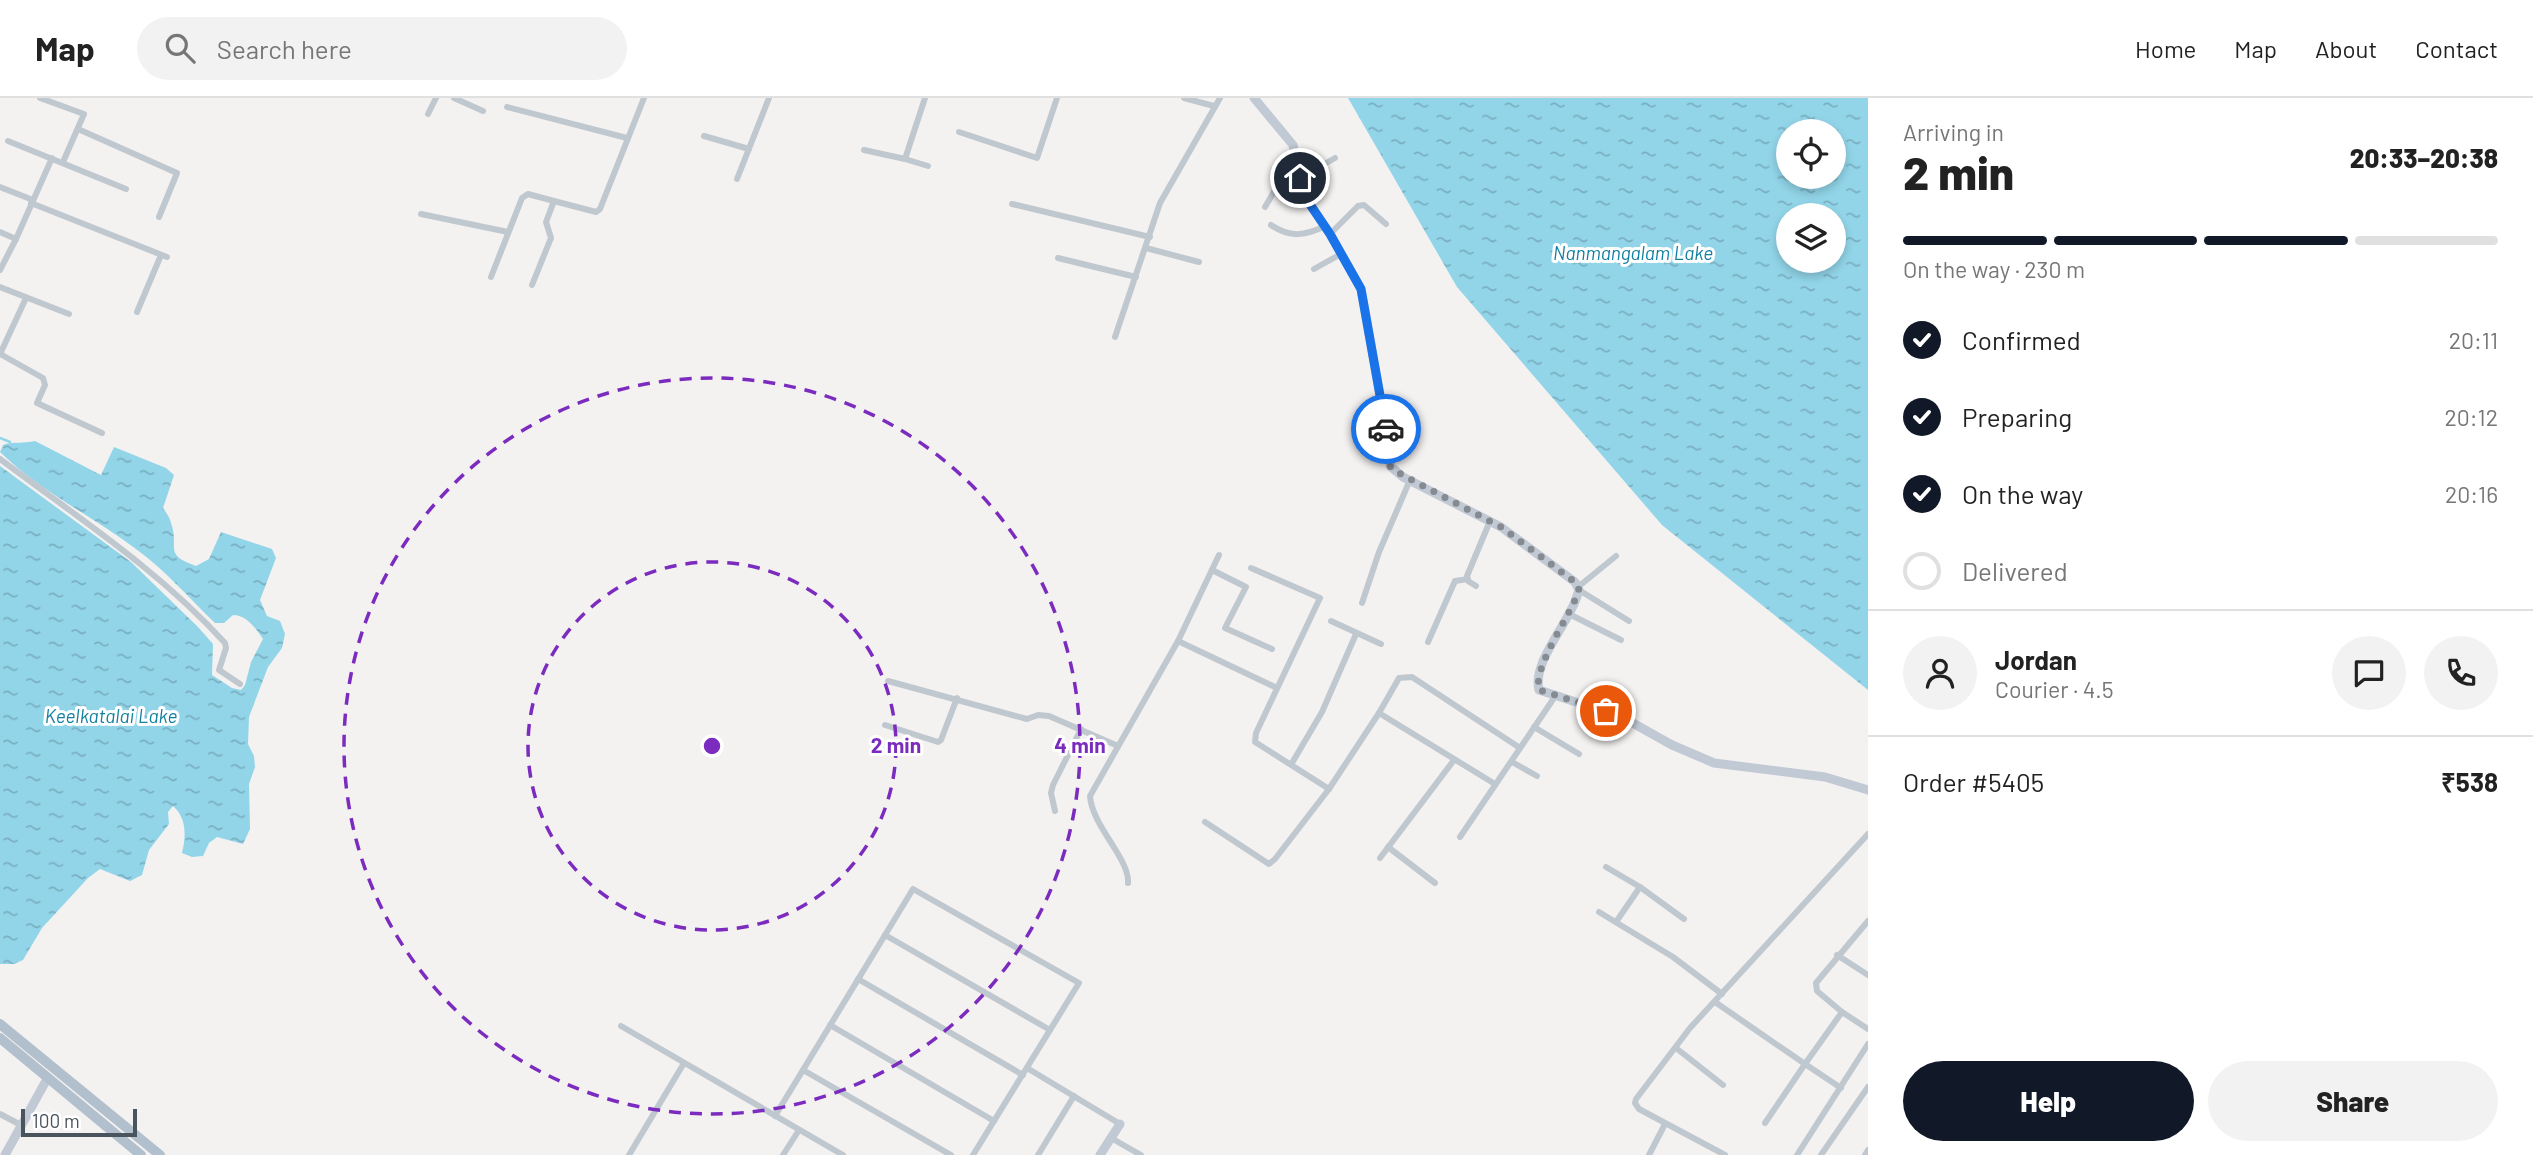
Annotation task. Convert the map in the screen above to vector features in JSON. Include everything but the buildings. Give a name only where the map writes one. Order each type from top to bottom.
[{"type":"main road","points":[[0,1024],[160,1155]]},
{"type":"main road","points":[[0,1038],[141,1155]]},
{"type":"street","points":[[40,98],[82,112],[83,118],[63,162]]},
{"type":"street","points":[[428,114],[436,98]]},
{"type":"street","points":[[454,98],[483,111]]},
{"type":"street","points":[[491,277],[525,195],[596,212],[600,209],[644,98]]},
{"type":"street","points":[[737,179],[769,98]]},
{"type":"street","points":[[905,159],[925,98]]},
{"type":"street","points":[[959,132],[1037,158],[1057,98]]},
{"type":"street","points":[[1184,98],[1214,106]]},
{"type":"street","points":[[1115,337],[1160,203],[1220,98]]},
{"type":"street","points":[[1254,98],[1293,145],[1307,200],[1361,289],[1391,458],[1390,466],[1410,480],[1490,521],[1566,573],[1578,589],[1629,621]]},
{"type":"street","points":[[507,107],[627,138]]},
{"type":"street","points":[[78,129],[177,173],[159,217]]},
{"type":"street","points":[[704,136],[749,149]]},
{"type":"street","points":[[8,141],[126,189]]},
{"type":"street","points":[[864,150],[928,166]]},
{"type":"street","points":[[1265,207],[1296,154]]},
{"type":"street","points":[[1300,178],[1335,158]]},
{"type":"street","points":[[0,270],[52,159]]},
{"type":"street","points":[[0,187],[164,256],[137,312]]},
{"type":"street","points":[[532,285],[551,238],[546,222],[554,201]]},
{"type":"street","points":[[1012,204],[1150,237]]},
{"type":"street","points":[[1271,225],[1282,232],[1297,236],[1327,230],[1358,206],[1364,205],[1386,224]]},
{"type":"street","points":[[421,214],[508,232]]},
{"type":"street","points":[[0,232],[16,239]]},
{"type":"street","points":[[1146,248],[1199,262]]},
{"type":"street","points":[[1314,269],[1341,254]]},
{"type":"street","points":[[1058,258],[1136,277]]},
{"type":"street","points":[[0,288],[69,314]]},
{"type":"street","points":[[26,298],[2,355],[43,378],[45,385],[37,403],[102,433]]},
{"type":"street","points":[[0,459],[119,545],[155,576],[225,643],[219,670],[240,684]]},
{"type":"street","points":[[1362,603],[1379,552],[1410,480]]},
{"type":"street","points":[[1468,579],[1490,521]]},
{"type":"street","points":[[1128,883],[1125,869],[1090,806],[1090,796],[1178,641],[1219,555]]},
{"type":"street","points":[[1616,556],[1578,589],[1570,614],[1541,666],[1536,680],[1539,690],[1622,717],[1672,745],[1714,763],[1825,776],[1868,790]]},
{"type":"street","points":[[1251,568],[1320,598],[1256,733],[1255,742],[1292,763],[1329,789]]},
{"type":"street","points":[[1212,570],[1246,587],[1225,628],[1272,649]]},
{"type":"street","points":[[1428,642],[1455,581],[1468,579],[1476,586]]},
{"type":"street","points":[[1570,614],[1621,640]]},
{"type":"street","points":[[1331,621],[1381,645]]},
{"type":"street","points":[[1292,763],[1322,712],[1356,635]]},
{"type":"street","points":[[1178,641],[1277,688]]},
{"type":"street","points":[[1205,822],[1269,864],[1329,789],[1399,678],[1412,677],[1520,748]]},
{"type":"street","points":[[888,681],[1027,719],[1044,714],[1118,746]]},
{"type":"street","points":[[1460,837],[1556,695]]},
{"type":"street","points":[[885,725],[938,742],[957,698]]},
{"type":"street","points":[[1379,713],[1495,785]]},
{"type":"street","points":[[1534,727],[1579,754]]},
{"type":"street","points":[[1055,811],[1051,793],[1053,785],[1080,729]]},
{"type":"street","points":[[1380,858],[1454,760]]},
{"type":"street","points":[[1512,762],[1537,776]]},
{"type":"street","points":[[1725,1155],[1639,1109],[1635,1103],[1690,1028],[1868,834]]},
{"type":"street","points":[[1388,847],[1435,883]]},
{"type":"street","points":[[1606,867],[1640,887],[1684,919]]},
{"type":"street","points":[[1616,922],[1640,887]]},
{"type":"street","points":[[775,1116],[913,889],[1079,983],[973,1155]]},
{"type":"street","points":[[1599,912],[1673,957],[1722,994]]},
{"type":"street","points":[[1868,921],[1817,979],[1816,988],[1842,1012],[1868,1029]]},
{"type":"street","points":[[885,935],[1050,1030]]},
{"type":"street","points":[[1837,955],[1868,975]]},
{"type":"street","points":[[858,979],[1023,1076]]},
{"type":"street","points":[[1715,1002],[1840,1088]]},
{"type":"street","points":[[1765,1123],[1842,1012]]},
{"type":"street","points":[[621,1026],[843,1155]]},
{"type":"street","points":[[830,1026],[994,1121]]},
{"type":"street","points":[[1797,1155],[1868,1044]]},
{"type":"street","points":[[1675,1048],[1723,1085]]},
{"type":"street","points":[[629,1155],[684,1063]]},
{"type":"street","points":[[1027,1068],[1120,1124],[1100,1155]]},
{"type":"street","points":[[803,1070],[951,1155]]},
{"type":"street","points":[[5,1155],[47,1079]]},
{"type":"street","points":[[1821,1155],[1868,1087]]},
{"type":"street","points":[[1038,1155],[1074,1096]]},
{"type":"street","points":[[0,1114],[21,1125]]},
{"type":"street","points":[[1649,1155],[1665,1124]]},
{"type":"street","points":[[783,1155],[799,1129]]},
{"type":"street","points":[[1111,1138],[1141,1155]]},
{"type":"street","points":[[1865,1155],[1868,1150]]},
{"type":"water","name":"Nanmangalam Lake","points":[[1348,98],[1868,98],[1868,690],[1662,525],[1457,287]]},
{"type":"water","name":"Keelkatalai Lake","points":[[35,441],[101,475],[114,447],[166,468],[174,475],[163,508],[170,521],[176,554],[186,562],[196,566],[209,559],[221,532],[272,549],[276,558],[260,600],[267,616],[280,621],[285,634],[282,648],[268,667],[249,717],[248,744],[254,756],[255,767],[249,784],[250,829],[243,844],[217,837],[209,843],[203,856],[192,857],[182,853],[184,828],[181,816],[173,806],[168,812],[169,824],[149,850],[142,875],[130,881],[100,869],[88,878],[42,928],[23,960],[14,964],[0,964],[0,466],[131,562],[198,627],[213,644],[212,675],[232,688],[241,690],[263,639],[243,617],[233,615],[224,623],[215,623],[146,557],[32,479],[0,452],[3,445]]},
{"type":"waterway","points":[[0,438],[10,442]]},
{"type":"way so far","points":[[1386,429],[1390,466],[1395,471],[1501,527],[1575,582],[1579,590],[1573,607],[1536,680],[1539,690],[1606,711]]},
{"type":"route","points":[[1300,178],[1307,200],[1361,289],[1386,429]]}]
